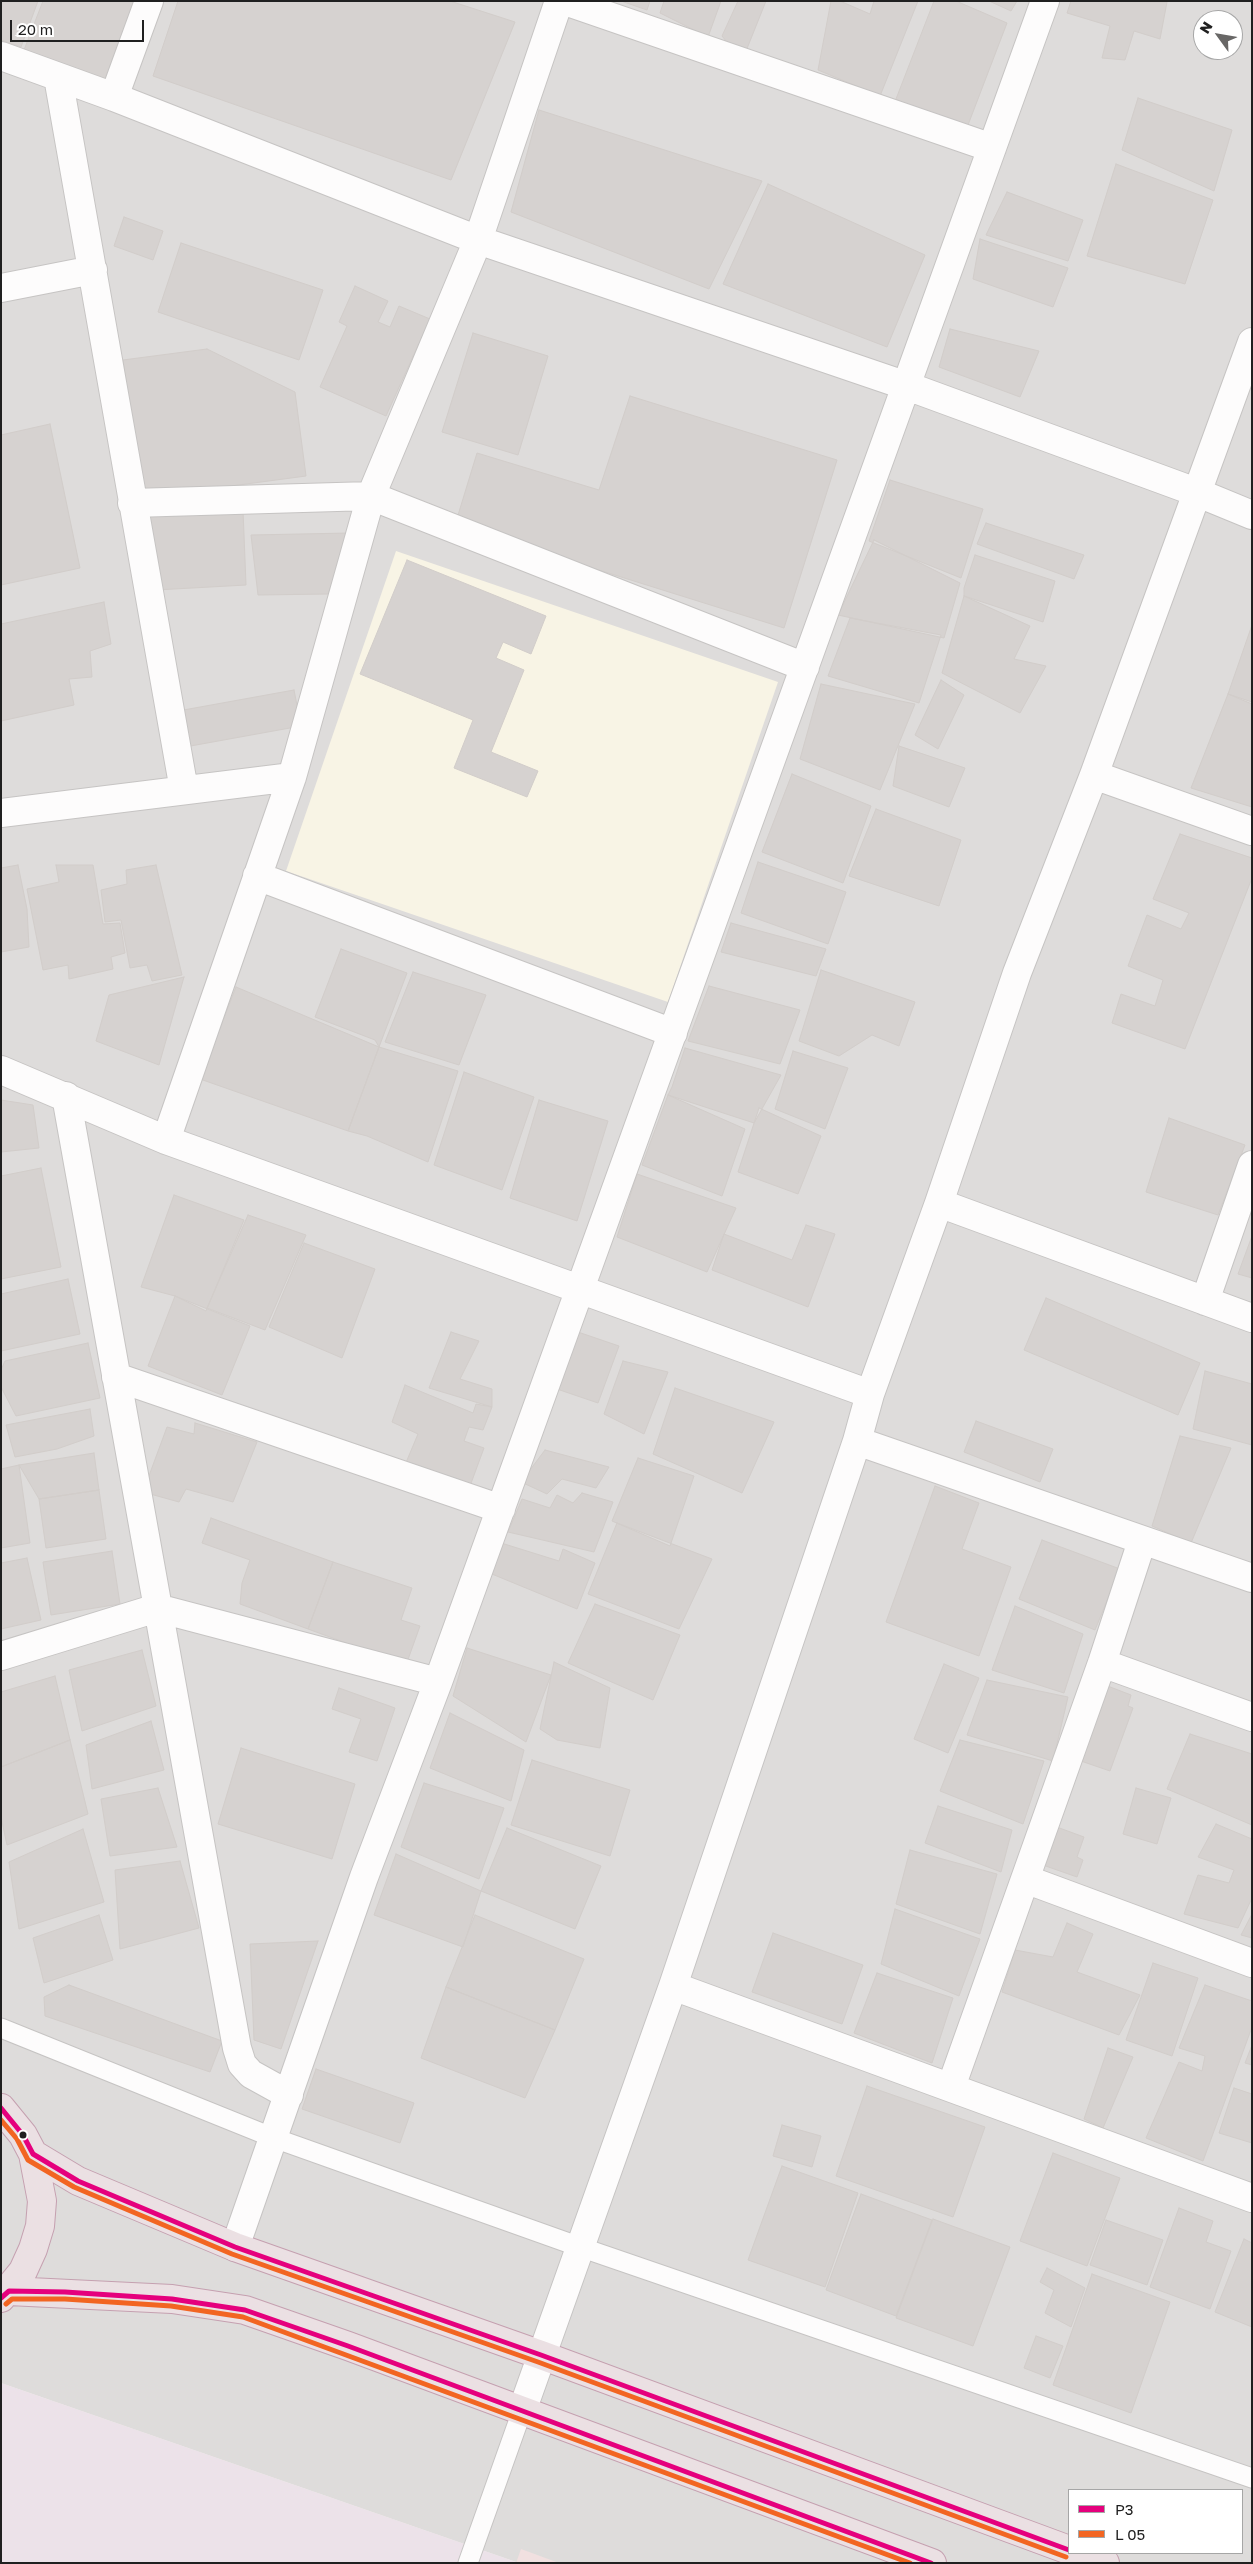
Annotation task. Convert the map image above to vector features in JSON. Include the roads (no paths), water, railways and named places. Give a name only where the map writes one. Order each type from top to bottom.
[{"type":"highway","points":[[1,2108],[23,2135],[33,2154],[39,2177],[42,2201],[40,2226],[33,2249],[23,2271],[5,2294]]},
{"type":"highway","points":[[33,2154],[78,2181],[235,2247],[542,2356],[1068,2550]]},
{"type":"highway","points":[[5,2294],[172,2299],[245,2310],[932,2563]]},
{"type":"highway","points":[[1081,2554],[1105,2563]]},
{"type":"street","points":[[114,97],[149,1]]},
{"type":"street","points":[[166,1140],[292,777],[371,496],[478,240],[559,1]]},
{"type":"street","points":[[565,1],[992,148]]},
{"type":"street","points":[[235,2247],[364,1876],[501,1509],[1045,1]]},
{"type":"street","points":[[1,56],[114,97],[478,240],[907,386],[1196,492],[1252,515]]},
{"type":"street","points":[[58,77],[184,790]]},
{"type":"street","points":[[1,288],[93,270]]},
{"type":"street","points":[[522,2411],[673,1986],[857,1441],[870,1394],[939,1203],[1017,973],[1094,775],[1252,342]]},
{"type":"street","points":[[132,503],[371,496],[805,666]]},
{"type":"street","points":[[1094,775],[1252,831]]},
{"type":"street","points":[[1,813],[292,777]]},
{"type":"street","points":[[257,876],[672,1033]]},
{"type":"street","points":[[1,1070],[166,1140],[870,1394]]},
{"type":"street","points":[[66,1096],[237,2048],[242,2064],[251,2074],[289,2095]]},
{"type":"street","points":[[1205,1301],[1252,1165]]},
{"type":"street","points":[[939,1203],[1252,1318]]},
{"type":"street","points":[[116,1377],[501,1509]]},
{"type":"street","points":[[857,1441],[1252,1578]]},
{"type":"street","points":[[951,2087],[1102,1663],[1142,1540]]},
{"type":"street","points":[[1,1656],[157,1608],[438,1682]]},
{"type":"street","points":[[1102,1663],[1252,1717]]},
{"type":"street","points":[[1025,1879],[1252,1963]]},
{"type":"street","points":[[673,1986],[1252,2198]]},
{"type":"lane","points":[[1,2028],[274,2138],[580,2247],[1252,2478]]},
{"type":"lane","points":[[468,2563],[522,2411]]}]
